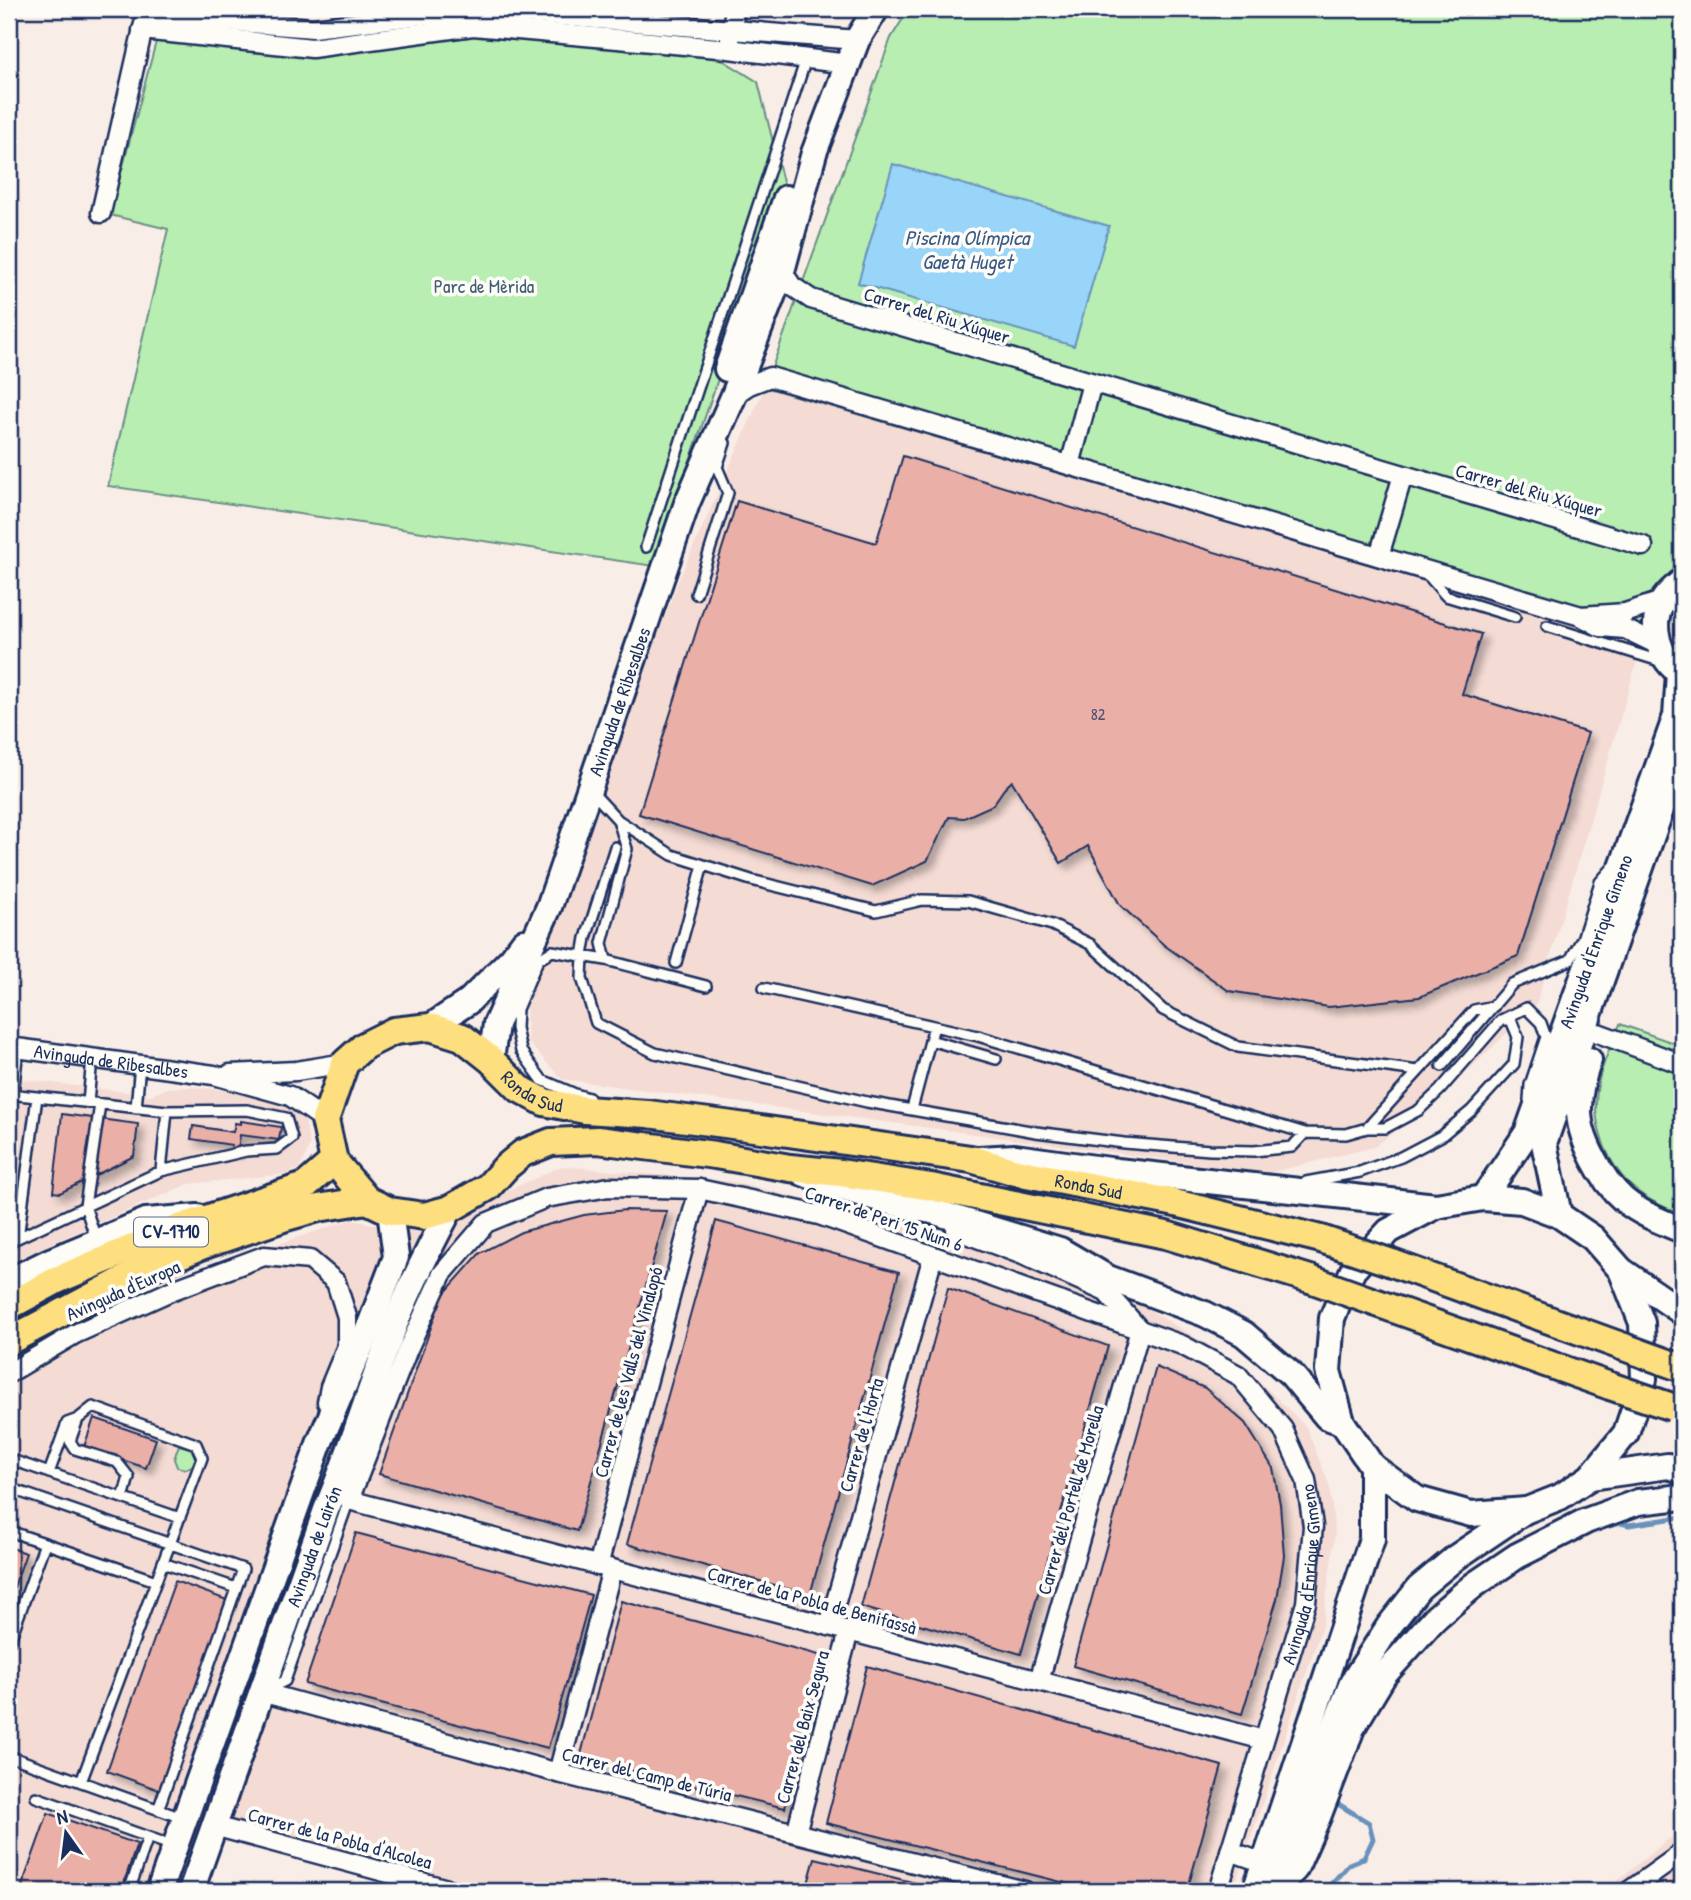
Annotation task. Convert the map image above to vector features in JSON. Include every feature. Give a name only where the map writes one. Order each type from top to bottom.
[{"type":"main road","name":"Avinguda de Ribesalbes","points":[[491,1059],[496,1024],[549,907],[689,496],[720,429],[737,367],[774,264],[788,193],[814,153],[857,40],[876,9]]},
{"type":"main road","name":"Avinguda de Ribesalbes","points":[[689,496],[699,449],[737,367]]},
{"type":"main road","points":[[1662,601],[1682,581]]},
{"type":"main road","name":"Avinguda d'Enrique Gimeno","points":[[1483,1198],[1527,1133],[1676,716],[1672,664],[1656,622],[1662,601]]},
{"type":"main road","name":"Avinguda d'Enrique Gimeno","points":[[1559,1215],[1544,1143],[1682,750]]},
{"type":"main road","name":"Avinguda de Ribesalbes","points":[[430,1027],[468,1002],[512,958],[549,907]]},
{"type":"main road","points":[[1602,980],[1598,1033],[1582,1081],[1579,1111],[1588,1150],[1605,1178],[1624,1200],[1652,1217],[1682,1230]]},
{"type":"main road","points":[[430,1027],[394,1031],[364,1046],[345,1063],[325,1120],[334,1161],[378,1205],[424,1216],[450,1209]]},
{"type":"main road","name":"Ronda Sud","points":[[430,1027],[462,1037],[491,1059],[520,1089],[544,1102],[585,1110],[648,1114],[971,1159],[1016,1172],[1171,1202],[1321,1239],[1682,1368]]},
{"type":"main road","name":"Ronda Sud","points":[[450,1209],[488,1187],[523,1153],[551,1142],[597,1140],[931,1187],[1153,1232],[1310,1279],[1677,1408]]},
{"type":"main road","points":[[971,1159],[1015,1157],[1116,1171],[1436,1206],[1483,1198],[1522,1201],[1559,1215],[1594,1238],[1621,1270],[1682,1312]]},
{"type":"main road","name":"CV-1710","points":[[9,1306],[57,1280],[213,1216],[305,1186],[334,1161]]},
{"type":"main road","points":[[790,1168],[841,1188],[932,1211],[1060,1250],[1108,1278],[1205,1314],[1244,1334],[1291,1374],[1327,1417],[1342,1422]]},
{"type":"main road","name":"CV-1710","points":[[9,1341],[136,1273],[201,1246],[318,1208],[378,1205]]},
{"type":"main road","name":"Avinguda de Lairón","points":[[159,1891],[319,1444],[396,1257],[378,1205]]},
{"type":"main road","points":[[1436,1206],[1389,1231],[1353,1270],[1332,1318],[1328,1371],[1342,1422],[1372,1466],[1417,1499],[1471,1514],[1527,1510]]},
{"type":"main road","name":"Avinguda de Lairón","points":[[197,1890],[214,1826],[326,1510],[351,1474],[389,1338],[421,1262],[450,1209]]},
{"type":"main road","points":[[9,1281],[145,1221],[213,1216]]},
{"type":"main road","points":[[1268,1891],[1352,1683],[1419,1588],[1455,1558],[1527,1510],[1560,1497],[1590,1477],[1626,1433],[1644,1379],[1642,1323],[1621,1270]]},
{"type":"main road","points":[[1255,1891],[1372,1539],[1372,1466]]},
{"type":"main road","points":[[1590,1477],[1668,1466],[1682,1470]]},
{"type":"main road","points":[[1273,1891],[1295,1869],[1352,1728],[1384,1675],[1435,1618],[1474,1585],[1517,1556],[1586,1521],[1639,1502],[1682,1497]]},
{"type":"street","points":[[729,49],[735,9]]},
{"type":"street","points":[[101,213],[144,22],[258,16],[313,28],[341,17],[429,18],[473,26],[518,17],[857,40]]},
{"type":"street","points":[[257,42],[258,16]]},
{"type":"street","points":[[340,44],[341,17]]},
{"type":"street","points":[[173,20],[257,42],[312,48],[340,44],[429,18]]},
{"type":"street","points":[[614,23],[729,49],[848,64]]},
{"type":"street","name":"Carrer del Riu Xúquer","points":[[774,264],[792,286],[811,299],[1643,546]]},
{"type":"street","points":[[737,367],[770,377]]},
{"type":"street","points":[[737,367],[1581,616],[1601,627],[1625,629],[1672,664]]},
{"type":"street","points":[[1070,465],[1092,383]]},
{"type":"street","points":[[1379,556],[1403,475]]},
{"type":"street","points":[[1581,616],[1625,613],[1662,601]]},
{"type":"street","points":[[1598,1033],[1682,1065]]},
{"type":"street","name":"Avinguda de Ribesalbes","points":[[13,1047],[214,1074],[290,1096],[325,1120]]},
{"type":"street","name":"Avinguda de Ribesalbes","points":[[214,1074],[296,1071],[345,1063]]},
{"type":"street","name":"Carrer de Peri 15 Num 6","points":[[486,1223],[546,1198],[609,1187],[699,1189],[819,1215],[1140,1330]]},
{"type":"street","name":"Carrer de les Valls del Vinalopó","points":[[558,1773],[605,1567],[699,1189]]},
{"type":"street","points":[[905,1206],[930,1220],[1023,1255],[1106,1292],[1140,1330]]},
{"type":"street","name":"Avinguda de Lairón","points":[[349,1500],[351,1474],[442,1273],[486,1223]]},
{"type":"street","name":"Avinguda d'Europa","points":[[9,1373],[75,1334],[173,1290],[264,1256],[310,1260],[336,1282],[347,1317],[347,1346],[330,1387],[319,1444]]},
{"type":"street","name":"Carrer de l'Horta","points":[[829,1626],[933,1256]]},
{"type":"street","name":"Carrer del Portell de Morella","points":[[1039,1681],[1140,1330]]},
{"type":"street","name":"Avinguda d'Enrique Gimeno","points":[[1140,1330],[1182,1345],[1238,1376],[1283,1429],[1306,1480],[1312,1526],[1306,1604],[1218,1891]]},
{"type":"street","name":"Carrer de la Pobla de Benifassà","points":[[349,1500],[1264,1740]]},
{"type":"street","name":"Carrer del Baix Segura","points":[[796,1833],[849,1631]]},
{"type":"street","name":"Carrer del Camp de Túria","points":[[261,1692],[558,1773],[1024,1891]]},
{"type":"street","name":"Carrer de la Pobla d'Alcolea","points":[[214,1826],[455,1891]]},
{"type":"street","points":[[1230,1851],[1264,1863]]},
{"type":"street","points":[[1629,1891],[1682,1853]]},
{"type":"lane","points":[[646,547],[737,367],[806,59]]},
{"type":"lane","points":[[696,594],[728,493],[717,467],[739,402],[737,367]]},
{"type":"lane","points":[[720,429],[722,455]]},
{"type":"lane","points":[[1422,569],[1446,596],[1515,617]]},
{"type":"lane","points":[[1547,626],[1672,664]]},
{"type":"lane","points":[[589,789],[618,820],[672,855],[751,880],[876,911],[922,900],[968,901],[1052,925],[1090,944],[1163,1010],[1238,1047],[1418,1071]]},
{"type":"lane","points":[[606,960],[602,943],[627,849],[618,820]]},
{"type":"lane","points":[[615,846],[586,938],[582,978],[596,1023],[655,1053],[867,1102],[1036,1132],[1124,1143],[1254,1151],[1292,1147],[1305,1132]]},
{"type":"lane","points":[[1442,1066],[1512,984],[1570,960],[1582,939],[1600,883],[1630,846]]},
{"type":"lane","points":[[676,964],[703,865]]},
{"type":"lane","points":[[648,1114],[575,1094],[542,1080],[521,1051],[516,1028],[517,1009],[538,960],[552,951],[606,960],[706,986]]},
{"type":"lane","points":[[764,988],[978,1036],[1305,1132],[1346,1134],[1367,1128],[1385,1128],[1419,1110],[1501,1020],[1526,1007],[1541,1023],[1546,1037],[1530,1085],[1527,1133]]},
{"type":"lane","points":[[1367,1128],[1474,1010],[1494,1006]]},
{"type":"lane","points":[[1238,1184],[1306,1182],[1360,1172],[1401,1157],[1441,1136],[1471,1111],[1514,1064],[1518,1037],[1511,1020],[1501,1020]]},
{"type":"lane","points":[[912,1109],[934,1026]]},
{"type":"lane","points":[[930,1040],[996,1059]]},
{"type":"lane","points":[[13,1047],[11,1095],[167,1111],[247,1110],[286,1118],[292,1138],[277,1149],[246,1151],[161,1171],[13,1240]]},
{"type":"lane","points":[[88,1103],[92,1058]]},
{"type":"lane","points":[[136,1108],[140,1064]]},
{"type":"lane","points":[[13,1240],[37,1097]]},
{"type":"lane","points":[[97,1241],[85,1206],[100,1104]]},
{"type":"lane","points":[[161,1171],[167,1111]]},
{"type":"lane","points":[[49,1473],[67,1423],[78,1419],[93,1407],[196,1444],[202,1458],[81,1782]]},
{"type":"lane","points":[[78,1419],[70,1441],[75,1450],[117,1462],[129,1477],[123,1498]]},
{"type":"lane","points":[[9,1459],[180,1518]]},
{"type":"lane","points":[[9,1488],[243,1569],[158,1810]]},
{"type":"lane","points":[[261,1692],[285,1681],[349,1500]]},
{"type":"lane","points":[[9,1531],[156,1581]]},
{"type":"lane","points":[[9,1643],[45,1543]]},
{"type":"lane","points":[[163,1563],[236,1588]]},
{"type":"lane","points":[[9,1756],[184,1819]]},
{"type":"lane","points":[[36,1797],[175,1846]]},
{"type":"lane","points":[[129,1891],[148,1837]]},
{"type":"shaded area","points":[[765,387],[1642,644],[1536,1005],[1448,1090],[1374,1147],[1268,1173],[562,1079],[528,1042],[525,989],[678,582]]},
{"type":"shaded area","points":[[9,1078],[151,1095],[168,1088],[191,1087],[253,1093],[296,1108],[304,1116],[310,1145],[298,1169],[286,1174],[188,1184],[9,1262]]},
{"type":"shaded area","points":[[562,1166],[734,1182],[898,1222],[1022,1260],[1146,1308],[1245,1367],[1306,1427],[1329,1484],[1335,1533],[1323,1623],[1233,1891],[458,1891],[204,1823],[181,1891],[9,1891],[9,1364],[144,1289],[350,1220],[417,1232]]},
{"type":"shaded area","points":[[1682,1831],[1682,1891],[1604,1891],[1669,1839]]},
{"type":"green space","points":[[909,9],[1682,9],[1682,584],[1642,644],[765,387],[891,38]]},
{"type":"green space","name":"Parc de Mèrida","points":[[481,32],[716,56],[758,82],[784,186],[654,566],[108,486],[168,229],[110,215],[158,34],[319,56]]},
{"type":"green space","points":[[1620,1024],[1682,1046],[1682,1214],[1652,1201],[1631,1186],[1610,1159],[1600,1134],[1596,1107],[1599,1080]]},
{"type":"green space","points":[[179,1445],[193,1449],[196,1458],[193,1465],[186,1469],[177,1467],[174,1459]]},
{"type":"water","name":"Piscina Olímpica Gaetà Huget","points":[[893,164],[1109,226],[1074,346],[858,283]]},
{"type":"building","points":[[903,456],[1481,634],[1462,694],[1588,733],[1518,956],[1419,997],[1329,1007],[1229,991],[1164,945],[1120,905],[1088,846],[1061,863],[1012,781],[993,805],[964,818],[949,817],[927,861],[872,886],[639,814],[737,501],[876,543]]},
{"type":"building","points":[[62,1114],[138,1124],[134,1156],[60,1193],[53,1192]]},
{"type":"building","points":[[241,1121],[281,1127],[279,1140],[240,1135],[238,1150],[231,1149],[232,1145],[191,1139],[193,1126],[233,1132],[235,1123],[241,1124]]},
{"type":"building","points":[[625,1210],[667,1211],[577,1531],[379,1474],[442,1296],[480,1253],[521,1232],[584,1215]]},
{"type":"building","points":[[716,1221],[899,1272],[810,1595],[627,1544]]},
{"type":"building","points":[[948,1288],[1108,1346],[1021,1654],[861,1607]]},
{"type":"building","points":[[1156,1367],[1205,1388],[1245,1423],[1273,1468],[1280,1504],[1284,1556],[1277,1599],[1242,1714],[1073,1666]]},
{"type":"building","points":[[94,1418],[156,1439],[146,1468],[84,1447]]},
{"type":"building","points":[[356,1533],[591,1595],[548,1748],[305,1684]]},
{"type":"building","points":[[9,1547],[26,1553],[9,1601]]},
{"type":"building","points":[[175,1581],[227,1600],[159,1790],[107,1771]]},
{"type":"building","points":[[621,1601],[826,1657],[785,1808],[580,1758]]},
{"type":"building","points":[[867,1666],[1222,1766],[1187,1891],[1097,1891],[826,1823]]},
{"type":"building","points":[[48,1813],[137,1844],[121,1891],[36,1891],[22,1886]]},
{"type":"building","points":[[815,1858],[948,1891],[806,1891]]},
{"type":"waterway","points":[[1604,1527],[1682,1517]]},
{"type":"waterway","points":[[1325,1891],[1349,1864],[1364,1858],[1373,1839],[1369,1823],[1335,1802],[1336,1799]]}]
